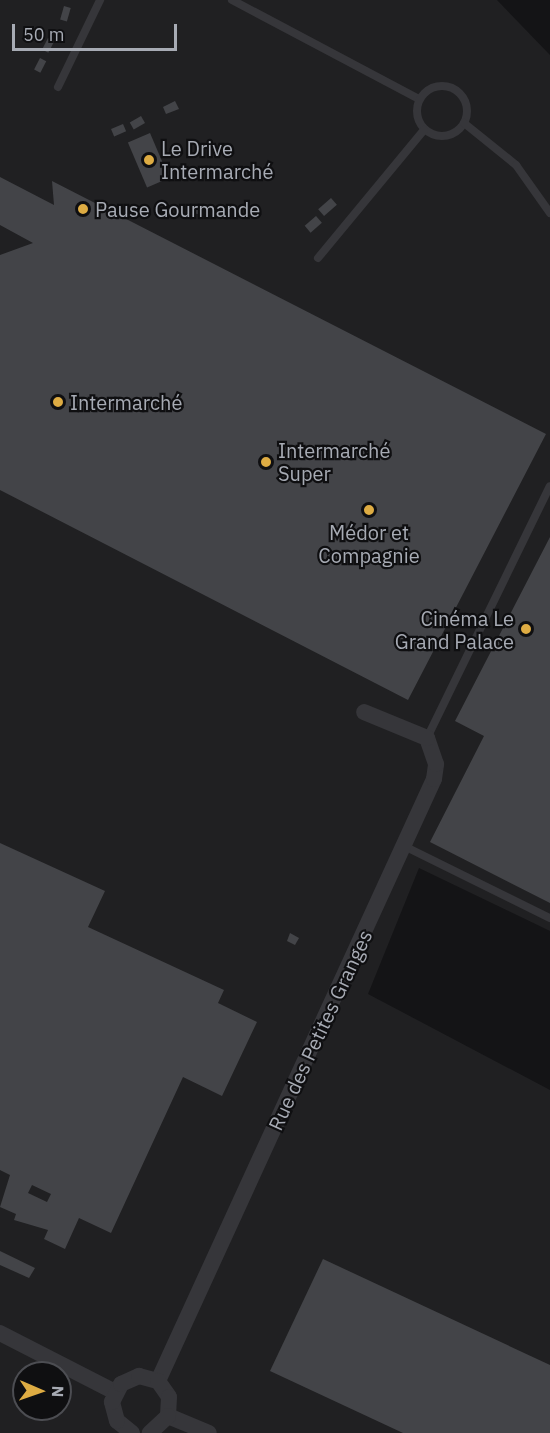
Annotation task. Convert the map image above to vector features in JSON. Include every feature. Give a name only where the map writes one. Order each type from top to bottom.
[{"type":"street","points":[[364,712],[427,738]]},
{"type":"street","name":"Rue des Petites Granges","points":[[158,1381],[434,779],[436,764],[427,738]]},
{"type":"street","points":[[0,1333],[115,1392]]},
{"type":"street","points":[[132,1433],[113,1412],[115,1392],[138,1376],[158,1381],[169,1397],[168,1416],[150,1433]]},
{"type":"street","points":[[168,1416],[209,1433]]},
{"type":"lane","points":[[58,87],[100,0]]},
{"type":"lane","points":[[232,0],[419,99]]},
{"type":"lane","points":[[433,87],[451,88],[464,99],[464,123],[450,135],[424,130],[417,115],[419,99],[433,87]]},
{"type":"lane","points":[[464,123],[516,165],[550,213]]},
{"type":"lane","points":[[318,258],[424,130]]},
{"type":"lane","points":[[427,738],[550,486]]},
{"type":"lane","points":[[404,846],[550,918]]},
{"type":"shaded area","points":[[0,0],[497,0],[550,55],[550,931],[419,868],[368,994],[550,1090],[550,1433],[0,1433]]},
{"type":"building","points":[[64,6],[71,8],[67,21],[60,19]]},
{"type":"building","points":[[48,38],[54,41],[48,53],[42,50]]},
{"type":"building","points":[[40,58],[46,61],[40,73],[34,70]]},
{"type":"building","points":[[175,101],[179,109],[166,114],[163,107]]},
{"type":"building","points":[[141,116],[145,123],[134,129],[130,122]]},
{"type":"building","points":[[123,124],[126,131],[114,136],[111,129]]},
{"type":"building","name":"Le Drive Intermarché","points":[[150,133],[169,178],[147,187],[128,142]]},
{"type":"building","name":"Intermarché Super","points":[[0,177],[54,205],[52,181],[546,434],[408,700],[0,490],[0,255],[33,243],[0,225]]},
{"type":"building","points":[[331,198],[337,205],[324,216],[318,209]]},
{"type":"building","points":[[187,205],[199,206],[198,214],[186,213]]},
{"type":"building","points":[[316,216],[322,223],[311,233],[305,226]]},
{"type":"building","name":"Cinéma Le Grand Palace","points":[[550,537],[550,903],[430,842],[484,736],[455,721]]},
{"type":"building","points":[[0,843],[105,891],[88,927],[224,990],[218,1003],[257,1022],[222,1096],[183,1077],[111,1233],[79,1218],[65,1249],[44,1239],[48,1230],[14,1220],[16,1214],[0,1207],[10,1175],[0,1170]],"holes":[[[32,1185],[51,1194],[47,1202],[28,1193]]]},
{"type":"building","points":[[290,933],[299,938],[295,945],[287,941]]},
{"type":"building","points":[[0,1251],[35,1268],[29,1278],[0,1265]]},
{"type":"building","points":[[323,1259],[550,1365],[550,1433],[403,1433],[270,1371]]},
{"type":"place","name":"Le Drive Intermarché","points":[[149,160]]},
{"type":"place","name":"Pause Gourmande","points":[[83,209]]},
{"type":"place","name":"Intermarché","points":[[58,402]]},
{"type":"place","name":"Intermarché Super","points":[[266,462]]},
{"type":"place","name":"Médor et Compagnie","points":[[369,510]]},
{"type":"place","name":"Cinéma Le Grand Palace","points":[[526,629]]}]
